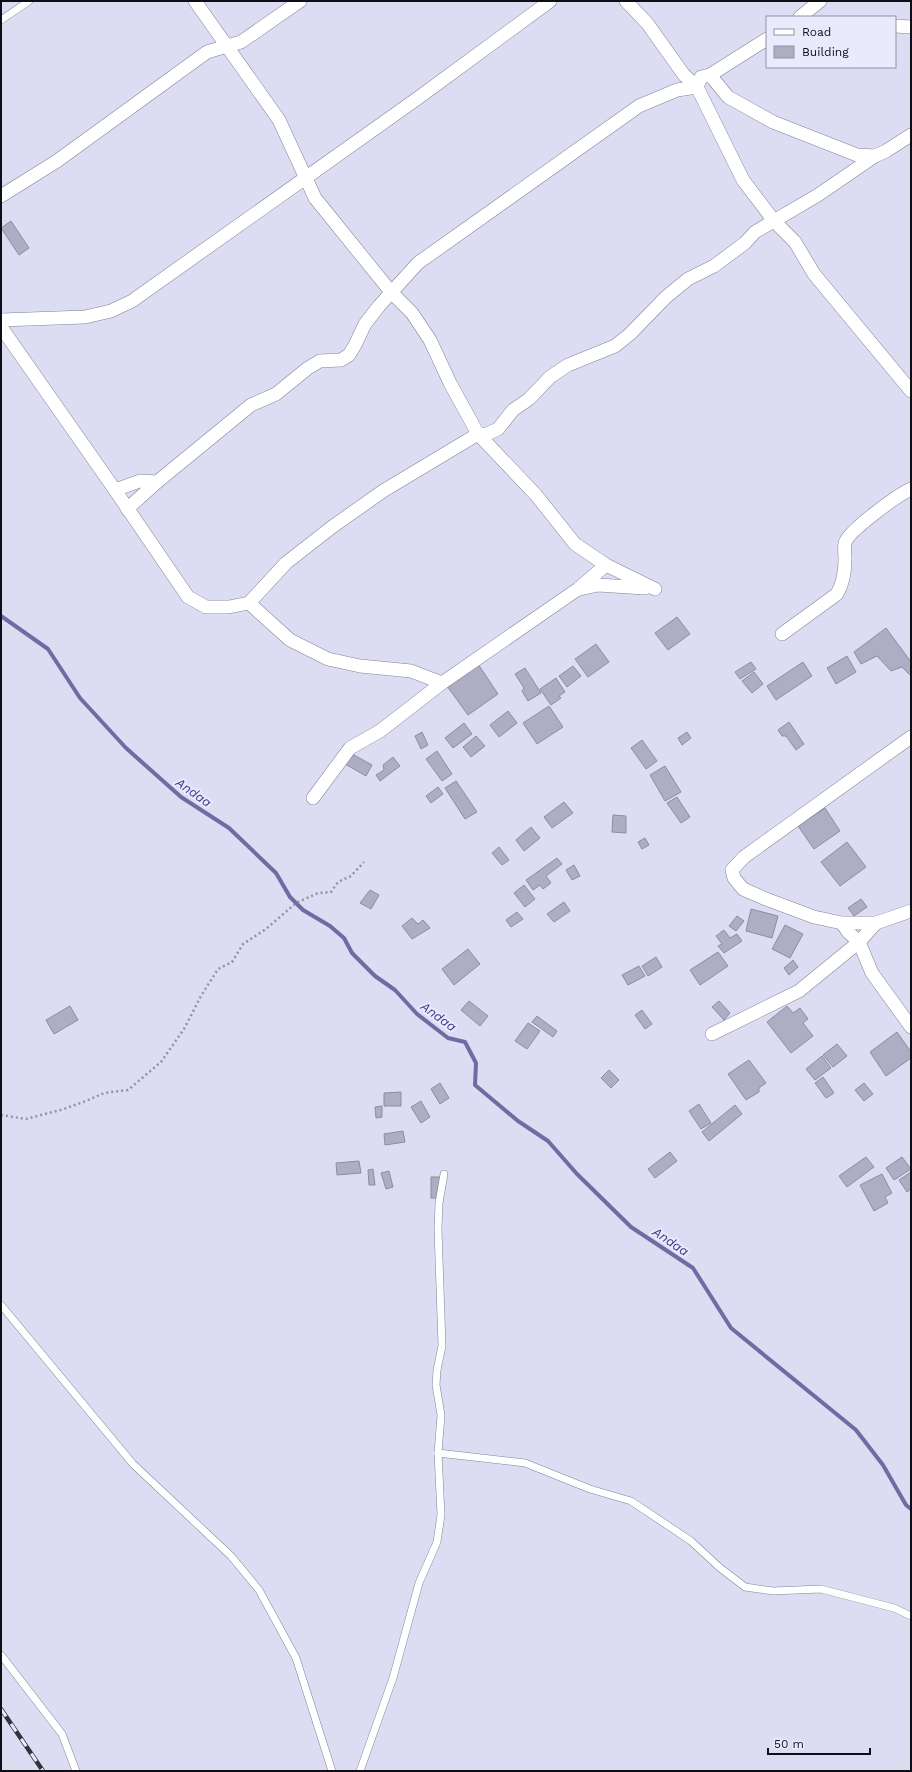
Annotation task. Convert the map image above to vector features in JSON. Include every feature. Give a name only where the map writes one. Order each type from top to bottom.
[{"type":"street","points":[[195,1],[226,47],[279,120],[315,198],[391,292],[412,313],[430,340],[450,383],[478,434],[536,495],[575,544],[606,565],[655,589],[631,586],[598,585],[578,589]]},
{"type":"street","points":[[1,196],[57,161],[207,52],[226,47],[247,38],[300,1]]},
{"type":"street","points":[[1,320],[86,317],[111,310],[132,301],[418,98],[550,1]]},
{"type":"street","points":[[626,1],[647,23],[684,75],[697,87],[743,180],[774,221],[795,242],[814,274],[911,391]]},
{"type":"street","points":[[801,16],[820,1]]},
{"type":"street","points":[[896,26],[911,27]]},
{"type":"street","points":[[697,87],[701,76],[710,75],[766,40]]},
{"type":"street","points":[[710,75],[728,97],[773,122],[857,155],[875,156]]},
{"type":"street","points":[[128,509],[157,482],[251,405],[276,394],[308,368],[320,361],[341,360],[349,355],[365,324],[391,292],[418,263],[639,106],[677,90],[697,87]]},
{"type":"street","points":[[1,327],[116,490],[188,597],[206,607],[229,607],[248,603],[286,562],[383,491],[478,434],[488,434],[498,429],[513,410],[529,398],[550,377],[568,365],[615,346],[630,334],[666,297],[688,279],[714,266],[745,243],[755,232],[818,195],[875,156],[886,151],[911,135]]},
{"type":"street","points":[[116,490],[140,481],[157,482]]},
{"type":"street","points":[[782,634],[837,594],[841,588],[845,567],[845,542],[852,532],[868,518],[911,489]]},
{"type":"street","points":[[313,798],[350,748],[380,731],[442,683],[578,589],[606,565]]},
{"type":"street","points":[[248,603],[290,640],[328,659],[360,666],[411,672],[442,683]]},
{"type":"street","points":[[911,737],[744,857],[732,870],[734,878],[743,889],[814,917],[842,924],[876,923],[911,911]]},
{"type":"street","points":[[712,1034],[799,991],[859,942],[876,923]]},
{"type":"street","points":[[842,924],[859,942],[872,973],[911,1027]]},
{"type":"lane","points":[[1,20],[29,1]]},
{"type":"lane","points":[[360,1771],[392,1678],[419,1583],[436,1542],[441,1515],[438,1453],[441,1415],[436,1385],[437,1370],[442,1346],[438,1229],[439,1203],[444,1174]]},
{"type":"lane","points":[[1,1305],[132,1464],[231,1556],[259,1590],[296,1658],[332,1771]]},
{"type":"lane","points":[[438,1453],[525,1463],[590,1489],[631,1501],[691,1541],[719,1567],[745,1587],[773,1591],[821,1589],[894,1608],[911,1616]]},
{"type":"lane","points":[[1,1656],[62,1734],[76,1771]]},
{"type":"path","points":[[1,1115],[26,1119],[64,1109],[104,1093],[128,1090],[160,1062],[184,1029],[201,996],[218,969],[232,962],[243,944],[252,940],[296,903],[318,893],[332,892],[338,882],[351,876],[364,862]]},
{"type":"building","points":[[11,221],[29,248],[19,255],[1,228]]},
{"type":"building","points":[[677,617],[690,634],[668,650],[655,633]]},
{"type":"building","points":[[886,628],[911,662],[911,676],[902,667],[891,671],[877,656],[861,664],[854,652]]},
{"type":"building","points":[[596,644],[609,662],[588,677],[575,659]]},
{"type":"building","points":[[847,656],[856,672],[836,684],[827,668]]},
{"type":"building","points":[[751,662],[756,669],[740,679],[735,672]]},
{"type":"building","points":[[803,662],[812,676],[776,700],[767,686]]},
{"type":"building","points":[[478,664],[498,694],[468,715],[447,686]]},
{"type":"building","points":[[573,666],[581,676],[567,687],[559,676]]},
{"type":"building","points":[[525,668],[541,693],[528,701],[522,691],[524,688],[515,674]]},
{"type":"building","points":[[754,672],[763,684],[752,693],[742,681]]},
{"type":"building","points":[[556,678],[565,692],[559,696],[561,698],[551,705],[540,689]]},
{"type":"building","points":[[549,706],[563,727],[537,744],[523,723]]},
{"type":"building","points":[[508,711],[517,723],[499,737],[490,725]]},
{"type":"building","points":[[789,722],[804,744],[796,750],[786,736],[782,736],[778,730]]},
{"type":"building","points":[[464,723],[472,734],[453,748],[445,738]]},
{"type":"building","points":[[422,732],[428,745],[421,749],[415,736]]},
{"type":"building","points":[[687,732],[691,738],[682,745],[678,738]]},
{"type":"building","points":[[476,736],[485,746],[471,757],[463,747]]},
{"type":"building","points":[[642,740],[657,761],[646,769],[631,748]]},
{"type":"building","points":[[437,751],[452,774],[442,781],[426,759]]},
{"type":"building","points":[[354,755],[372,765],[366,776],[345,764]]},
{"type":"building","points":[[393,757],[400,766],[380,781],[376,775],[384,770],[383,765]]},
{"type":"building","points":[[665,766],[681,792],[665,801],[650,775]]},
{"type":"building","points":[[456,781],[477,812],[465,819],[445,788]]},
{"type":"building","points":[[438,787],[443,794],[431,803],[426,796]]},
{"type":"building","points":[[677,797],[690,817],[681,823],[667,803]]},
{"type":"building","points":[[564,802],[573,813],[552,828],[544,817]]},
{"type":"building","points":[[825,808],[840,831],[814,849],[798,826]]},
{"type":"building","points":[[613,815],[626,816],[626,833],[612,832]]},
{"type":"building","points":[[531,827],[540,838],[524,851],[516,840]]},
{"type":"building","points":[[645,838],[649,845],[642,849],[638,842]]},
{"type":"building","points":[[847,842],[866,867],[840,886],[821,862]]},
{"type":"building","points":[[499,847],[509,860],[502,865],[492,853]]},
{"type":"building","points":[[557,858],[562,864],[546,876],[551,883],[543,889],[540,885],[533,890],[526,880]]},
{"type":"building","points":[[574,865],[580,876],[572,880],[566,870]]},
{"type":"building","points":[[524,885],[535,899],[525,907],[514,893]]},
{"type":"building","points":[[370,890],[379,895],[371,909],[360,903]]},
{"type":"building","points":[[861,899],[867,907],[854,916],[848,908]]},
{"type":"building","points":[[564,902],[570,911],[554,922],[547,914]]},
{"type":"building","points":[[751,909],[778,916],[772,938],[746,931]]},
{"type":"building","points":[[517,912],[523,919],[511,927],[506,920]]},
{"type":"building","points":[[737,916],[744,921],[736,931],[729,926]]},
{"type":"building","points":[[412,918],[418,924],[423,920],[430,928],[412,939],[402,926]]},
{"type":"building","points":[[785,925],[803,934],[790,958],[772,949]]},
{"type":"building","points":[[724,930],[730,938],[737,934],[742,941],[724,953],[718,946],[722,944],[716,936]]},
{"type":"building","points":[[468,949],[480,964],[454,985],[442,969]]},
{"type":"building","points":[[718,952],[728,966],[700,985],[690,970]]},
{"type":"building","points":[[656,957],[662,967],[648,976],[642,966]]},
{"type":"building","points":[[793,960],[798,967],[789,975],[784,968]]},
{"type":"building","points":[[639,966],[645,976],[628,985],[622,975]]},
{"type":"building","points":[[469,1001],[488,1016],[480,1026],[461,1010]]},
{"type":"building","points":[[719,1001],[730,1013],[724,1020],[712,1007]]},
{"type":"building","points":[[70,1006],[78,1020],[54,1034],[46,1020]]},
{"type":"building","points":[[787,1006],[793,1013],[800,1008],[808,1019],[803,1023],[813,1036],[791,1053],[767,1022]]},
{"type":"building","points":[[642,1010],[652,1024],[645,1029],[635,1015]]},
{"type":"building","points":[[537,1016],[557,1031],[553,1037],[532,1022]]},
{"type":"building","points":[[528,1023],[540,1031],[527,1049],[515,1041]]},
{"type":"building","points":[[897,1032],[911,1052],[911,1058],[886,1076],[870,1052]]},
{"type":"building","points":[[837,1044],[847,1056],[833,1067],[823,1055]]},
{"type":"building","points":[[822,1056],[831,1068],[815,1080],[806,1069]]},
{"type":"building","points":[[749,1060],[766,1083],[759,1088],[759,1092],[746,1100],[728,1074]]},
{"type":"building","points":[[609,1070],[619,1080],[611,1088],[601,1078]]},
{"type":"building","points":[[823,1077],[834,1093],[826,1098],[815,1083]]},
{"type":"building","points":[[440,1083],[449,1098],[440,1104],[431,1089]]},
{"type":"building","points":[[864,1083],[873,1094],[864,1101],[855,1090]]},
{"type":"building","points":[[401,1092],[401,1106],[384,1106],[384,1093]]},
{"type":"building","points":[[421,1101],[430,1117],[421,1123],[411,1107]]},
{"type":"building","points":[[699,1104],[711,1123],[701,1129],[689,1111]]},
{"type":"building","points":[[735,1105],[742,1114],[709,1141],[702,1132]]},
{"type":"building","points":[[382,1106],[382,1117],[376,1118],[375,1107]]},
{"type":"building","points":[[403,1131],[405,1142],[385,1145],[384,1134]]},
{"type":"building","points":[[670,1152],[677,1161],[655,1178],[648,1169]]},
{"type":"building","points":[[866,1157],[874,1167],[847,1187],[839,1176]]},
{"type":"building","points":[[902,1157],[911,1169],[894,1180],[886,1168]]},
{"type":"building","points":[[359,1161],[361,1173],[337,1175],[336,1163]]},
{"type":"building","points":[[373,1169],[375,1185],[369,1185],[368,1170]]},
{"type":"building","points":[[389,1171],[393,1187],[386,1189],[381,1173]]},
{"type":"building","points":[[911,1172],[911,1189],[907,1192],[899,1180]]},
{"type":"building","points":[[882,1174],[892,1193],[885,1197],[888,1203],[874,1211],[860,1185]]},
{"type":"building","points":[[431,1177],[441,1177],[441,1198],[431,1198]]},
{"type":"waterway","name":"Andaa","points":[[1,616],[48,649],[80,698],[126,748],[181,797],[229,828],[276,873],[290,897],[303,910],[330,926],[344,938],[352,953],[375,976],[395,990],[417,1014],[448,1038],[465,1042],[476,1063],[475,1085],[518,1121],[548,1141],[577,1174],[631,1227],[693,1268],[731,1328],[856,1430],[883,1465],[906,1505],[911,1509]]},
{"type":"railway","points":[[1,1709],[43,1771]]}]
